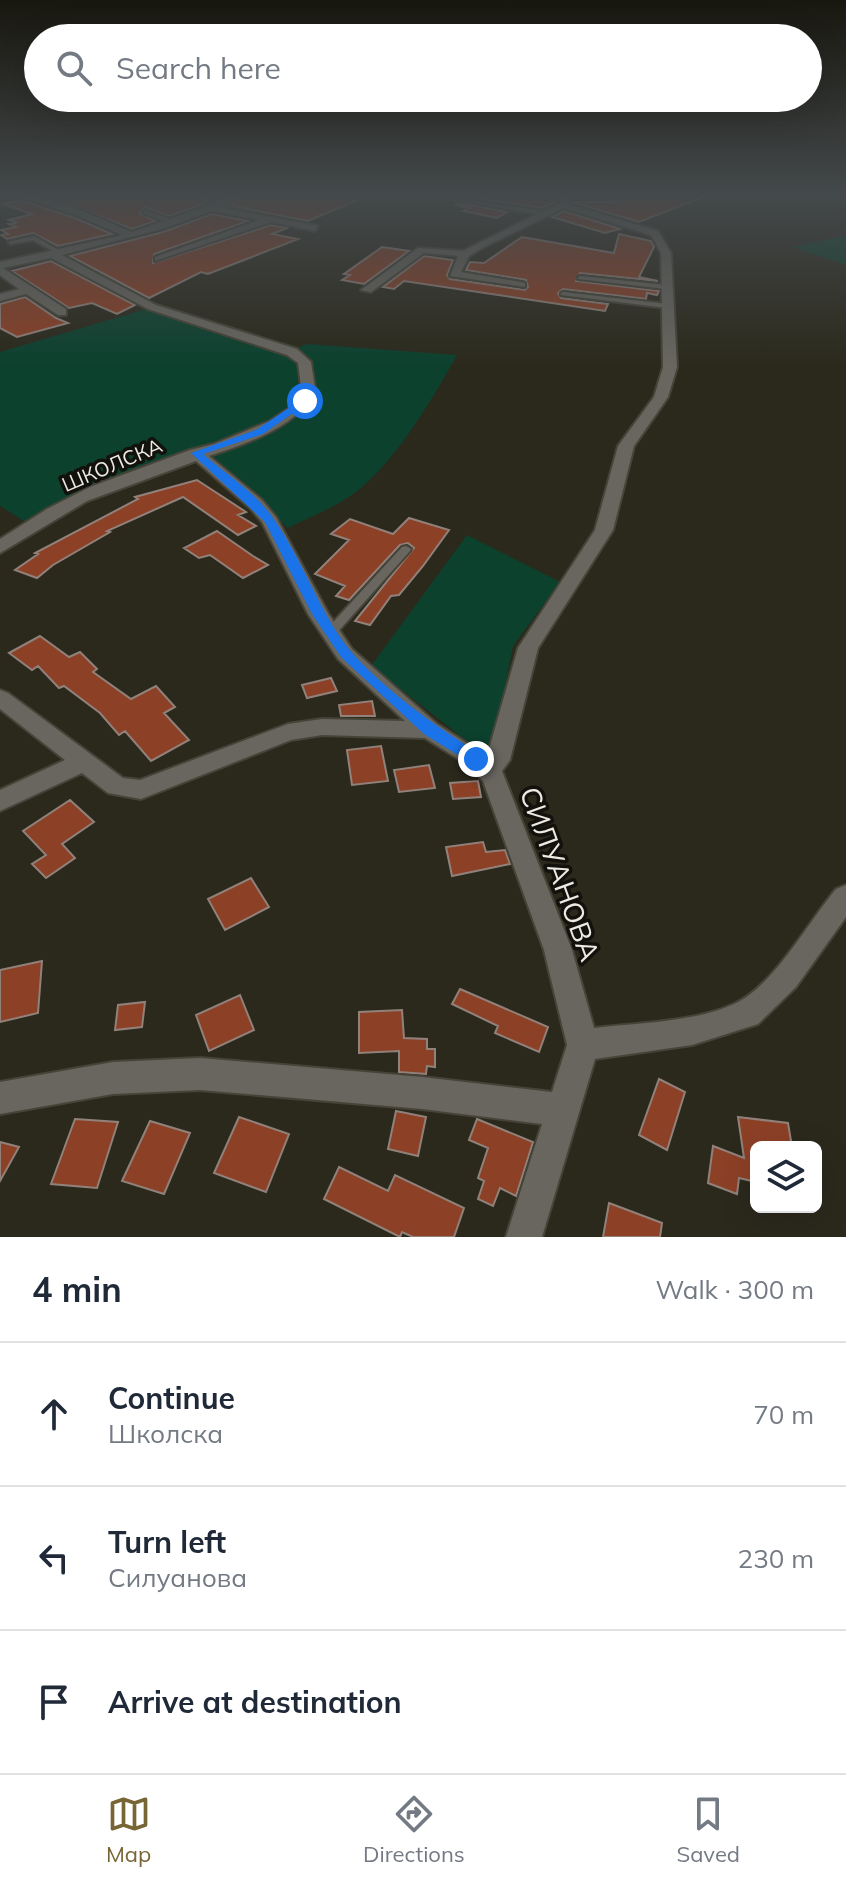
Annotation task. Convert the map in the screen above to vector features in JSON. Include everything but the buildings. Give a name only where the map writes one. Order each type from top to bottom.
[{"type":"street","points":[[0,267],[65,252]]},
{"type":"street","points":[[159,259],[179,252]]},
{"type":"street","points":[[367,290],[420,252]]},
{"type":"street","points":[[441,252],[469,252]]},
{"type":"street","points":[[488,771],[501,752],[528,648],[608,520],[626,446],[665,389],[669,351],[665,252]]},
{"type":"street","name":"ШКОЛСКА","points":[[0,548],[87,494],[260,432],[295,411],[309,394],[304,362],[277,345],[141,302],[57,254]]},
{"type":"street","points":[[465,254],[456,277],[521,285]]},
{"type":"street","points":[[0,267],[62,312]]},
{"type":"street","points":[[0,298],[28,290]]},
{"type":"street","name":"СИЛУАНОВА","points":[[196,453],[256,504],[270,521],[330,633],[345,654],[429,730],[493,776],[558,950],[583,1045]]},
{"type":"street","points":[[0,698],[117,786],[141,790],[288,732],[322,727],[429,730]]},
{"type":"street","points":[[0,801],[62,774],[83,760]]},
{"type":"street","points":[[524,1237],[583,1045],[717,1023],[747,1014],[770,993],[846,897]]},
{"type":"street","points":[[0,1098],[113,1078],[200,1074],[422,1093],[562,1110]]},
{"type":"lane","points":[[580,278],[666,287]]},
{"type":"lane","points":[[563,294],[667,306]]},
{"type":"lane","points":[[330,633],[406,549]]},
{"type":"green space","points":[[806,252],[846,252],[846,265]]},
{"type":"green space","points":[[146,309],[283,353],[307,344],[457,355],[423,412],[380,469],[349,497],[288,528],[197,449],[82,492],[29,524],[0,506],[0,352]]},
{"type":"green space","points":[[467,535],[560,582],[513,646],[491,760],[371,666]]},
{"type":"route","points":[[305,401],[295,411],[260,432],[196,453],[256,504],[270,521],[318,614],[345,654],[429,730],[476,759]]}]
